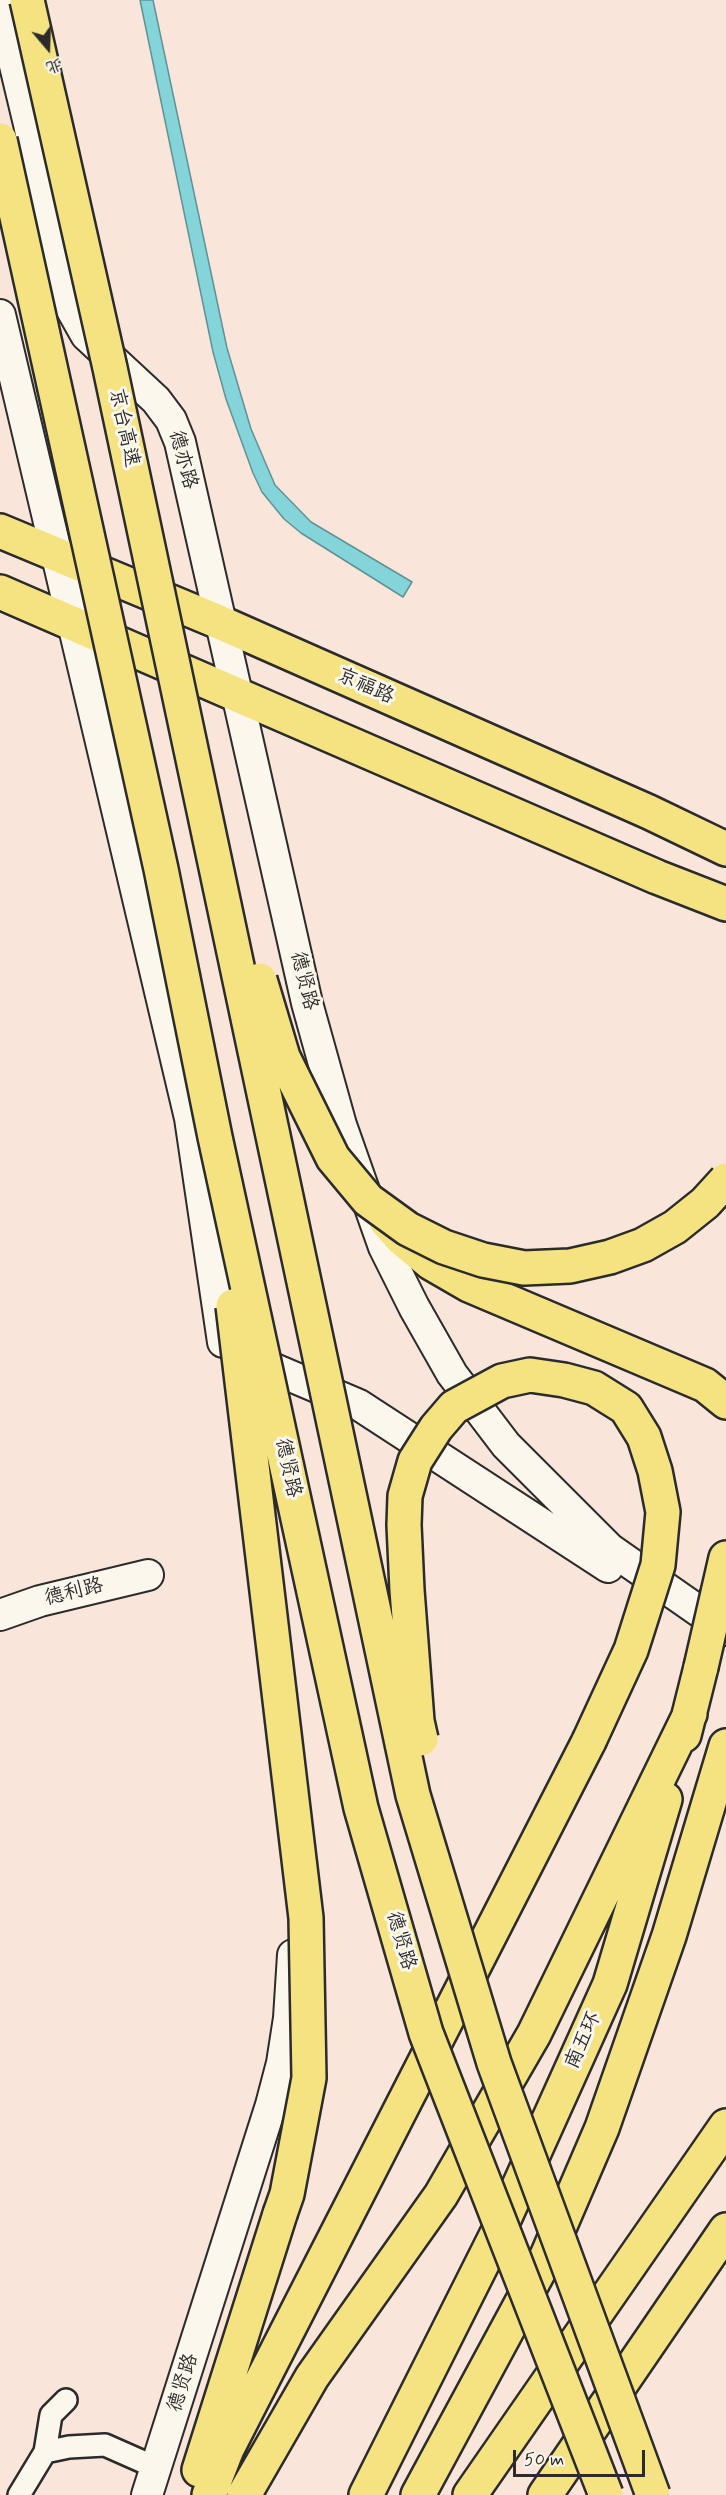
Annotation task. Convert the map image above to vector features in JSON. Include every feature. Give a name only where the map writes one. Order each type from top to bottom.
[{"type":"highway","name":"京台高速","points":[[27,0],[110,368],[413,1795],[480,2023]]},
{"type":"highway","name":"德贤路","points":[[0,140],[161,870],[215,1137],[361,1808],[426,2033],[606,2495]]},
{"type":"highway","name":"京福路","points":[[0,531],[219,622],[649,812],[726,849]]},
{"type":"highway","points":[[0,592],[657,877],[726,904]]},
{"type":"highway","points":[[186,724],[283,1057],[333,1158],[400,1237],[431,1263],[460,1280],[705,1385],[726,1402]]},
{"type":"highway","points":[[191,2495],[287,2194],[309,2078],[306,1918],[282,1706],[246,1433],[215,1137]]},
{"type":"highway","points":[[368,1200],[408,1229],[444,1247],[483,1260],[524,1268],[570,1266],[610,1257],[643,1245],[675,1227],[705,1203],[726,1180]]},
{"type":"highway","points":[[209,2495],[227,2450],[589,1741],[631,1650],[658,1565],[663,1512],[655,1471],[644,1437],[626,1408],[594,1388],[564,1380],[530,1375],[502,1381],[454,1407],[436,1428],[415,1461],[405,1496],[406,1590],[417,1721],[480,2023],[653,2495]]},
{"type":"highway","name":"南五环","points":[[366,2495],[501,2226],[610,1984],[690,1714],[714,1659],[718,1593],[726,1558]]},
{"type":"highway","points":[[244,2495],[312,2377],[441,2195],[534,2034],[690,1714]]},
{"type":"highway","points":[[418,2495],[547,2256],[602,2128],[669,1936],[726,1746]]},
{"type":"highway","points":[[470,2495],[726,2126]]},
{"type":"highway","points":[[545,2495],[726,2230]]},
{"type":"street","name":"德亦路","points":[[0,3],[29,124],[64,296],[86,335],[156,400],[171,420],[180,442],[219,622]]},
{"type":"street","points":[[0,198],[29,124]]},
{"type":"street","points":[[0,315],[57,556]]},
{"type":"street","name":"德贤路","points":[[57,556],[190,1118],[262,1612],[293,1888],[293,1971],[282,2063],[271,2105],[152,2481]]},
{"type":"street","name":"德贤路","points":[[219,622],[307,1002],[341,1125],[384,1247],[414,1307],[452,1374],[506,1445],[610,1549],[726,1630]]},
{"type":"street","points":[[224,1348],[359,1405],[593,1556],[714,1659]]},
{"type":"street","name":"德利路","points":[[0,1615],[40,1601],[148,1575]]},
{"type":"street","points":[[19,2495],[45,2452],[51,2415],[66,2400]]},
{"type":"street","points":[[45,2452],[69,2447],[105,2445],[152,2481]]},
{"type":"water","points":[[140,0],[153,0],[227,348],[251,429],[275,485],[311,522],[412,582],[403,597],[301,533],[284,519],[262,492],[253,473],[226,399],[213,352]]}]
